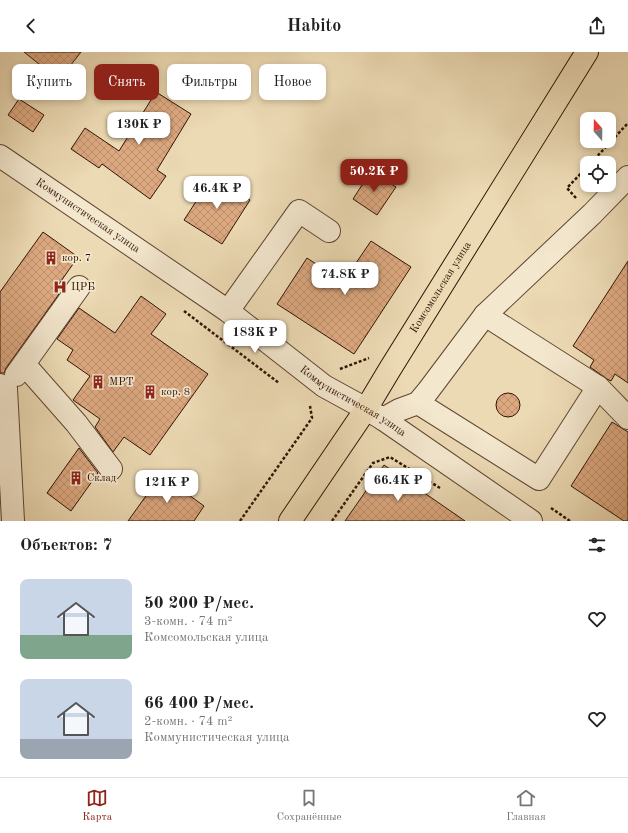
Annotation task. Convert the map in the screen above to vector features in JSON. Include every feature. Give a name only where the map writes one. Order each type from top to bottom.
[{"type":"main road","name":"Комсомольская улица","points":[[290,521],[375,414],[390,369],[587,52]]},
{"type":"street","name":"Коммунистическая улица","points":[[0,156],[228,311],[324,386],[375,414],[513,514],[531,521]]},
{"type":"street","points":[[375,414],[399,410],[418,403],[485,316],[592,214],[628,177]]},
{"type":"street","points":[[228,311],[299,211],[329,231]]},
{"type":"street","points":[[13,521],[3,387],[24,364],[79,287]]},
{"type":"street","points":[[485,316],[598,387],[628,418]]},
{"type":"street","points":[[24,364],[76,423],[111,469]]},
{"type":"street","points":[[418,403],[539,479],[598,387]]},
{"type":"path","points":[[597,156],[628,123]]},
{"type":"path","points":[[580,174],[567,188],[592,214]]},
{"type":"path","points":[[181,309],[280,384]]},
{"type":"path","points":[[240,521],[312,418],[311,407],[305,402]]},
{"type":"path","points":[[332,521],[373,463],[390,457],[446,492]]},
{"type":"building","points":[[24,52],[81,52],[72,64],[39,64]]},
{"type":"building","points":[[159,94],[191,114],[157,170],[166,176],[150,199],[102,164],[99,168],[71,149],[85,128],[119,151],[151,100],[159,100]]},
{"type":"building","points":[[18,100],[21,100],[44,115],[33,132],[8,115]]},
{"type":"building","points":[[371,171],[396,187],[377,215],[353,199]]},
{"type":"building","points":[[212,177],[250,200],[222,244],[184,220]]},
{"type":"building","points":[[43,232],[78,257],[54,291],[59,294],[6,368],[4,373],[0,373],[0,292]]},
{"type":"building","points":[[371,241],[411,267],[354,354],[277,304],[307,258],[343,282]]},
{"type":"building","points":[[628,261],[628,383],[615,374],[611,381],[607,379],[590,367],[594,360],[573,346]]},
{"type":"building","points":[[141,296],[166,314],[151,334],[208,374],[150,455],[124,437],[113,452],[95,427],[100,419],[73,400],[90,376],[67,360],[73,350],[57,339],[79,308],[115,333]]},
{"type":"building","points":[[508,393],[513,394],[519,400],[519,410],[513,416],[508,417],[503,416],[497,410],[496,405],[497,400],[503,394]]},
{"type":"building","points":[[612,422],[628,432],[628,521],[624,521],[571,486]]},
{"type":"building","name":"Склад","points":[[79,448],[98,473],[71,511],[47,493]]},
{"type":"building","points":[[384,465],[465,521],[345,521]]},
{"type":"building","points":[[161,475],[204,506],[194,521],[128,521]]},
{"type":"place","name":"кор. 7","points":[[51,258]]},
{"type":"place","name":"ЦРБ","points":[[60,287]]},
{"type":"place","name":"МРТ","points":[[98,382]]},
{"type":"place","name":"кор. 8","points":[[150,392]]},
{"type":"place","name":"Склад","points":[[76,478]]}]
